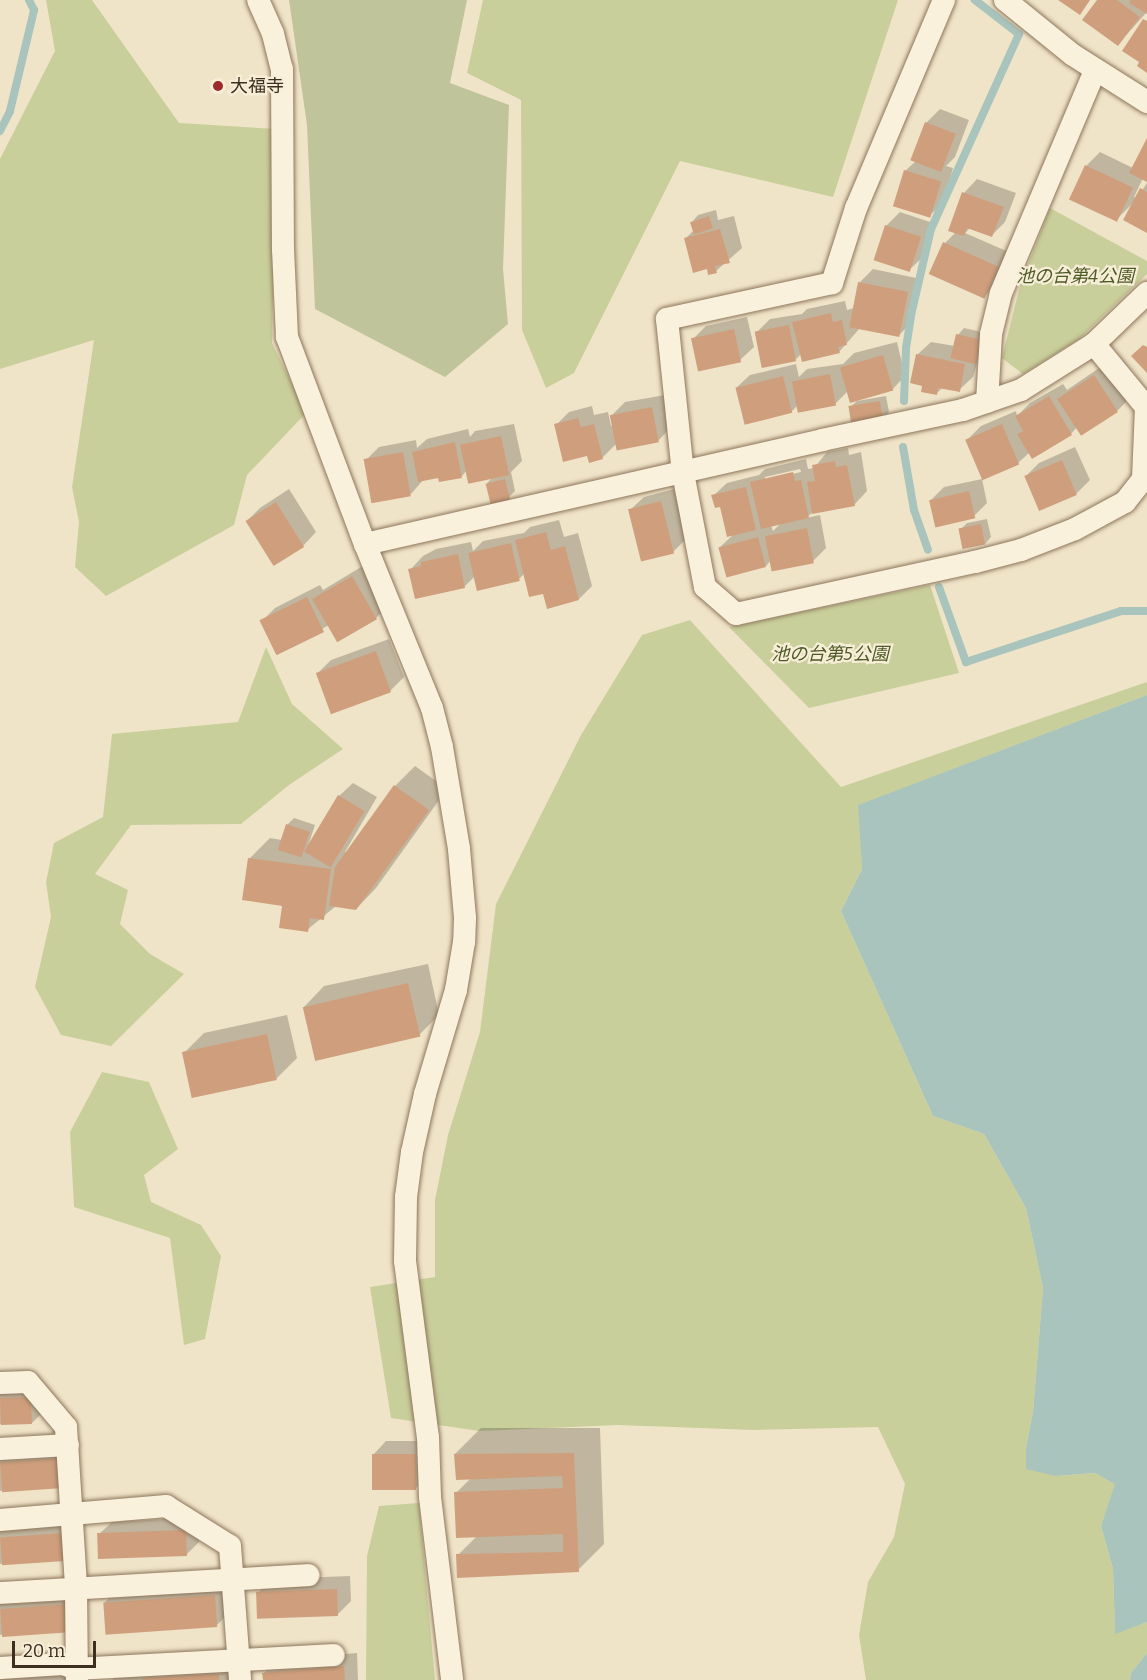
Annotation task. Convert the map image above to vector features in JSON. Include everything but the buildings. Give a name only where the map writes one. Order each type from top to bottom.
[{"type":"street","points":[[258,0],[273,34],[282,69],[283,249],[287,337],[364,544],[434,718],[442,747],[459,849],[465,918],[456,990],[426,1094],[412,1152],[406,1197],[406,1272],[428,1437],[430,1497],[452,1680]]},
{"type":"street","points":[[943,0],[856,208],[832,283],[667,319],[683,473],[705,587],[736,614],[1021,550],[1075,529],[1125,502],[1143,479],[1146,407],[1094,344]]},
{"type":"street","points":[[1007,0],[1095,70],[1147,102]]},
{"type":"street","points":[[987,402],[991,334],[1001,293],[1095,70]]},
{"type":"street","points":[[364,544],[963,410],[1021,390],[1094,344],[1147,293]]},
{"type":"street","points":[[0,1383],[28,1382],[66,1427],[76,1588],[78,1653],[76,1674]]},
{"type":"street","points":[[0,1449],[68,1445]]},
{"type":"street","points":[[0,1520],[166,1506],[230,1546],[240,1670]]},
{"type":"street","points":[[0,1593],[308,1575]]},
{"type":"street","points":[[0,1668],[63,1664],[76,1674],[240,1670],[334,1655]]},
{"type":"green space","points":[[46,0],[92,0],[179,123],[276,129],[272,343],[306,413],[247,475],[234,525],[106,596],[75,567],[79,522],[72,487],[94,340],[0,369],[0,159],[55,51]]},
{"type":"green space","points":[[289,0],[467,0],[450,83],[509,105],[503,269],[508,324],[445,377],[315,309],[307,125]]},
{"type":"green space","points":[[483,0],[898,0],[833,197],[680,161],[574,373],[546,388],[522,330],[521,100],[467,73]]},
{"type":"green space","name":"池の台第4公園","points":[[1050,208],[1147,261],[1147,274],[1079,339],[1023,374],[1002,358],[1020,286]]},
{"type":"green space","name":"池の台第5公園","points":[[930,585],[959,673],[809,708],[729,627]]},
{"type":"green space","points":[[690,620],[841,787],[1147,682],[1147,695],[859,805],[862,869],[841,911],[933,1116],[984,1134],[1026,1208],[1043,1288],[1033,1411],[1026,1448],[1055,1476],[1095,1473],[1116,1484],[1101,1526],[1113,1569],[1115,1633],[1147,1622],[1147,1653],[1131,1673],[1130,1680],[866,1680],[859,1635],[868,1582],[894,1537],[905,1484],[878,1427],[755,1430],[617,1425],[479,1431],[391,1418],[370,1287],[435,1277],[435,1200],[448,1135],[480,1032],[496,904],[581,735],[642,635]]},
{"type":"green space","points":[[266,647],[292,704],[343,749],[289,785],[241,824],[131,825],[95,874],[128,890],[120,924],[150,954],[184,974],[111,1046],[61,1035],[35,987],[51,917],[46,882],[54,843],[103,817],[112,734],[238,722]]},
{"type":"green space","points":[[102,1072],[149,1082],[178,1149],[144,1175],[151,1202],[201,1225],[221,1256],[205,1339],[184,1345],[170,1238],[74,1207],[70,1132]]},
{"type":"green space","points":[[419,1503],[435,1680],[366,1680],[367,1556],[379,1506]]},
{"type":"water","points":[[1147,695],[1147,1622],[1115,1634],[1113,1569],[1101,1526],[1115,1484],[1095,1473],[1055,1476],[1026,1469],[1026,1448],[1033,1411],[1043,1288],[1026,1208],[984,1134],[933,1116],[841,911],[862,869],[858,805]]},
{"type":"water","points":[[1147,1653],[1147,1680],[1130,1680],[1131,1673]]},
{"type":"waterway","points":[[0,131],[10,111],[34,10],[29,0]]},
{"type":"waterway","points":[[904,401],[906,348],[911,315],[931,229],[1019,34],[975,0]]},
{"type":"waterway","points":[[903,447],[914,510],[928,550]]},
{"type":"waterway","points":[[939,587],[966,662],[1121,611],[1147,611]]},
{"type":"place","name":"大福寺","points":[[218,86]]}]
